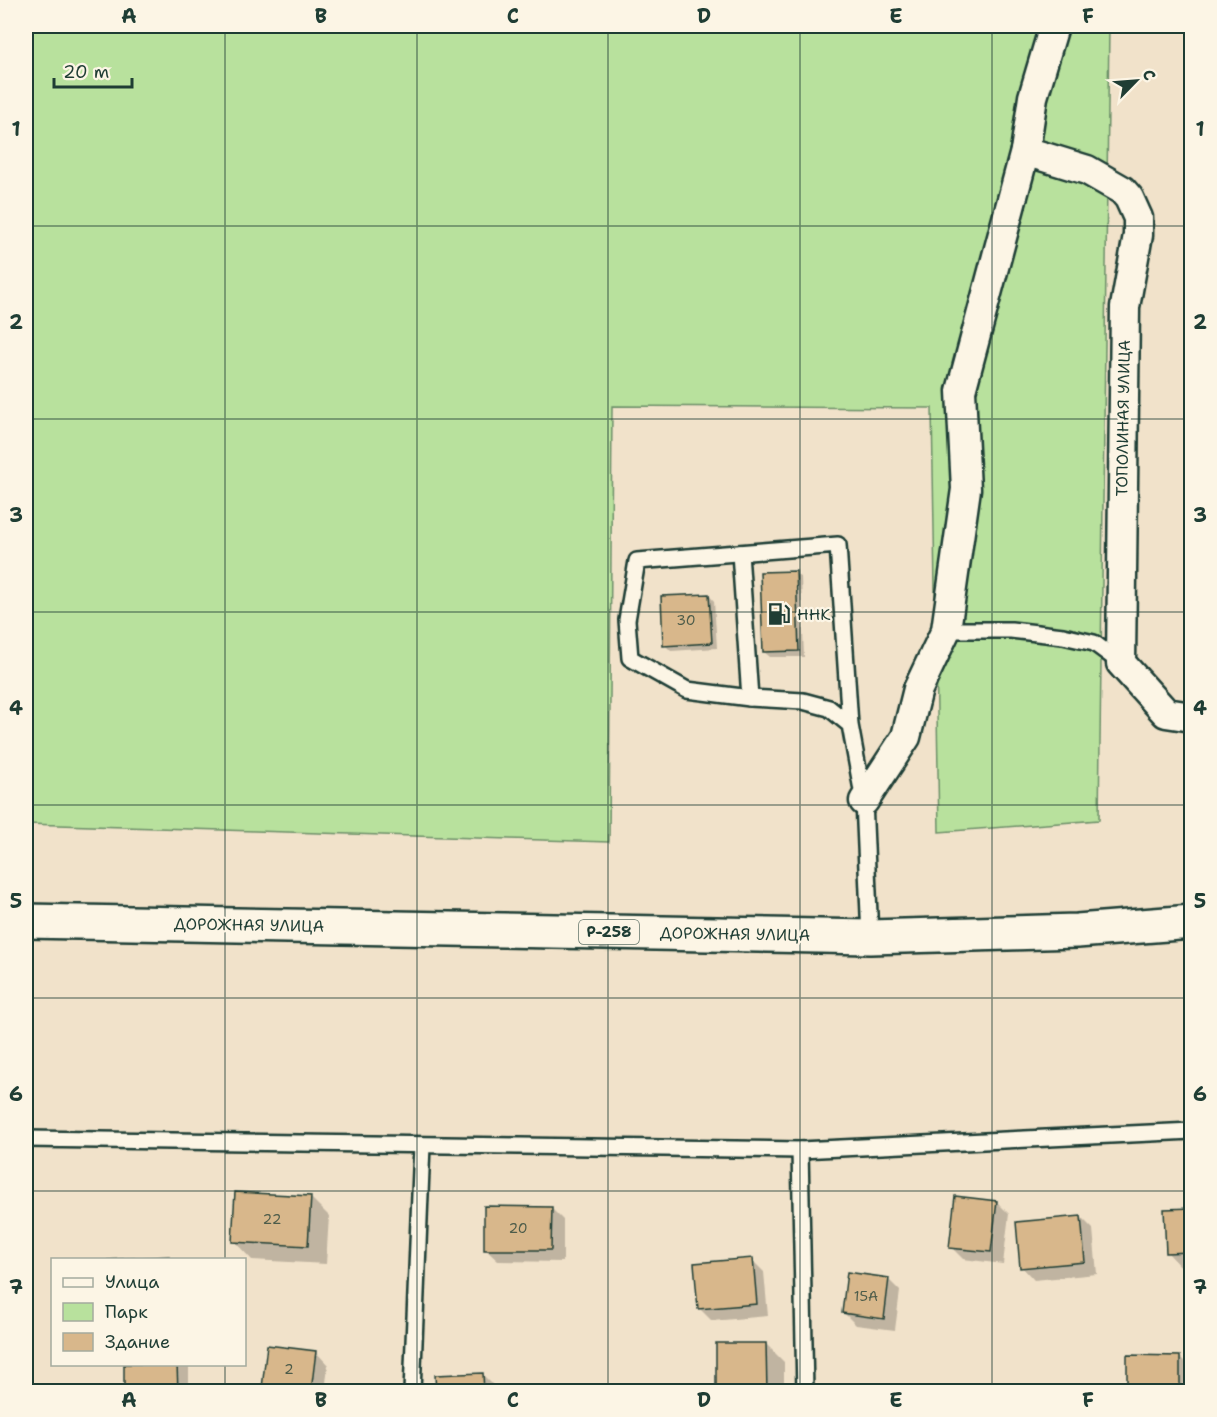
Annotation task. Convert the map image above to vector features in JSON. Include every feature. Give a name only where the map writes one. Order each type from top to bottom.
[{"type":"highway","name":"ДОРОЖНАЯ УЛИЦА","points":[[26,921],[870,937],[1077,931],[1191,922]]},
{"type":"street","points":[[864,801],[906,737],[918,689],[946,630],[966,489],[961,391],[1024,151],[1033,97],[1054,26]]},
{"type":"street","name":"ТОПОЛИНАЯ УЛИЦА","points":[[1024,151],[1087,170],[1122,190],[1129,198],[1138,218],[1125,307],[1121,663]]},
{"type":"street","points":[[1121,663],[1167,713],[1191,717]]},
{"type":"lane","points":[[850,725],[829,708],[804,701],[750,698],[687,690],[630,658],[627,620],[637,561],[838,545],[850,725],[864,801],[870,937]]},
{"type":"lane","points":[[740,553],[750,698]]},
{"type":"lane","points":[[946,630],[1011,630],[1063,636],[1094,643],[1121,663]]},
{"type":"lane","points":[[26,1139],[800,1150],[1191,1131]]},
{"type":"lane","points":[[412,1392],[422,1145]]},
{"type":"lane","points":[[800,1150],[805,1392]]},
{"type":"green space","points":[[26,26],[1109,26],[1099,820],[939,832],[932,408],[612,406],[609,842],[26,824]]},
{"type":"building","points":[[796,571],[799,651],[763,652],[760,572]]},
{"type":"building","points":[[709,594],[712,643],[663,646],[661,596]]},
{"type":"building","points":[[235,1192],[311,1196],[308,1246],[232,1242]]},
{"type":"building","points":[[955,1196],[997,1201],[991,1252],[949,1248]]},
{"type":"building","points":[[484,1206],[552,1207],[551,1250],[484,1250]]},
{"type":"building","points":[[1192,1208],[1192,1252],[1166,1253],[1164,1209]]},
{"type":"building","points":[[1081,1216],[1085,1262],[1020,1268],[1016,1222]]},
{"type":"building","points":[[169,1256],[169,1258],[138,1258]]},
{"type":"building","points":[[753,1258],[757,1304],[698,1309],[694,1263]]},
{"type":"building","points":[[847,1272],[889,1278],[884,1319],[842,1313]]},
{"type":"building","points":[[716,1343],[766,1343],[767,1392],[716,1392]]},
{"type":"building","points":[[267,1345],[316,1351],[311,1392],[262,1388]]},
{"type":"building","points":[[1127,1355],[1180,1356],[1180,1392],[1127,1392]]},
{"type":"building","points":[[124,1366],[177,1366],[178,1392],[124,1392]]},
{"type":"building","points":[[483,1373],[484,1392],[436,1392],[435,1375]]},
{"type":"building","points":[[886,1389],[886,1392],[835,1392]]},
{"type":"place","name":"ННК","points":[[779,614]]}]
